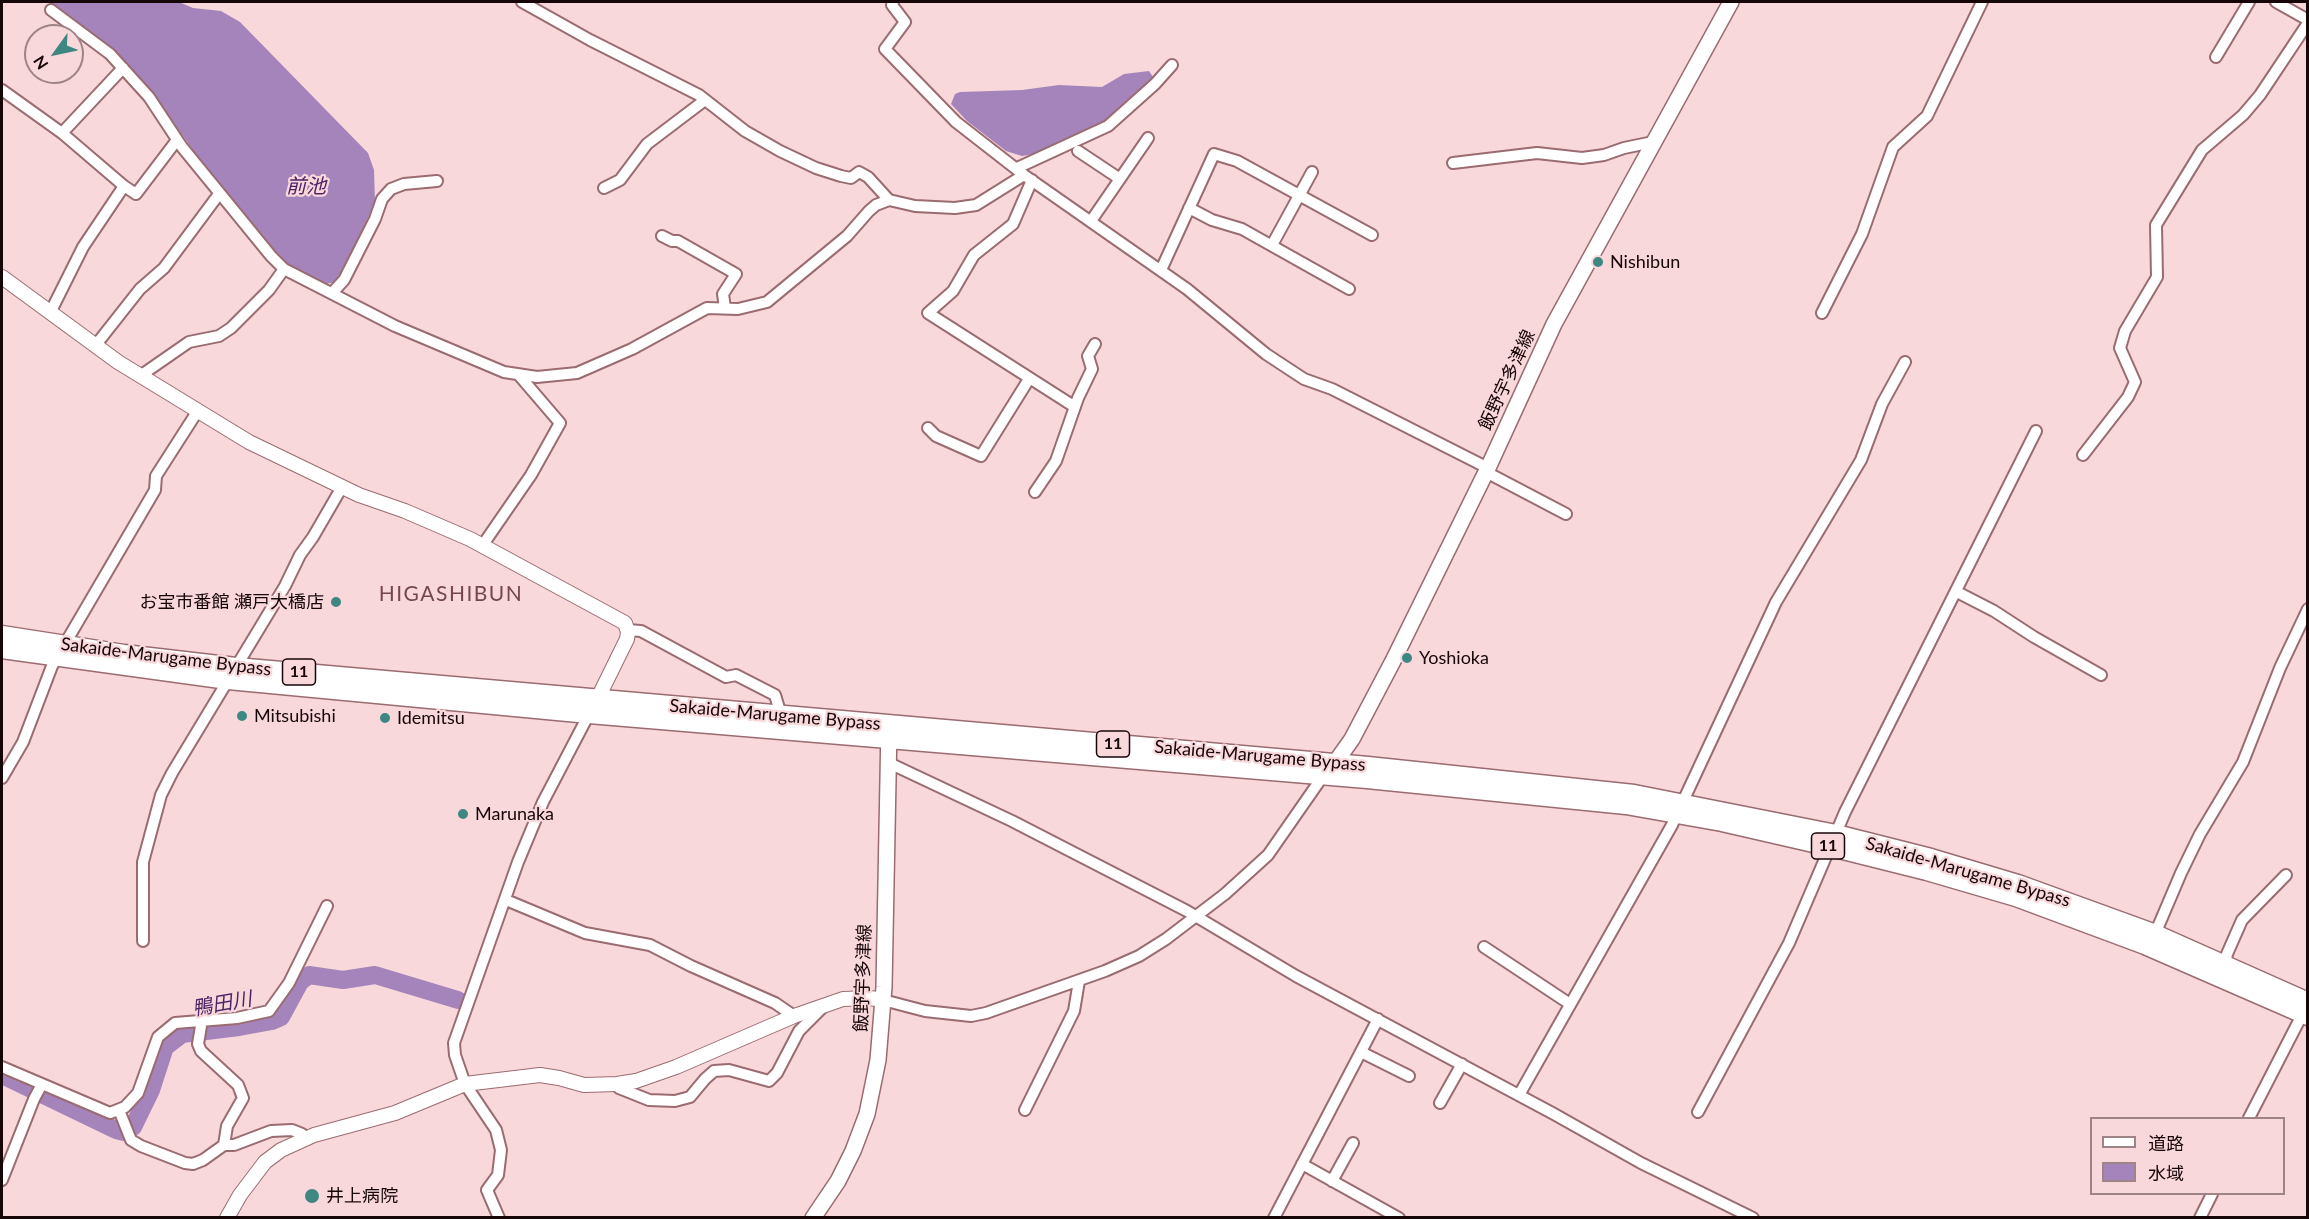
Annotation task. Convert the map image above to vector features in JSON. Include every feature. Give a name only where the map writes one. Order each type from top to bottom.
[{"type":"highway","name":"Sakaide-Marugame Bypass","points":[[2,635],[61,652]]},
{"type":"highway","name":"Sakaide-Marugame Bypass","points":[[2,649],[61,652],[232,674],[593,707],[889,732],[1168,751],[1626,805],[1680,809],[1722,822],[1833,840],[2016,897],[2146,943],[2306,1009]]},
{"type":"highway","name":"Sakaide-Marugame Bypass","points":[[593,707],[781,715],[889,732]]},
{"type":"highway","name":"Sakaide-Marugame Bypass","points":[[2146,943],[2225,964],[2306,1009]]},
{"type":"main road","name":"飯野宇多津線","points":[[1330,770],[1352,739],[1393,661],[1487,470],[1554,324],[1731,2]]},
{"type":"main road","name":"飯野宇多津線","points":[[813,1218],[838,1181],[853,1151],[867,1114],[878,1060],[883,1000],[889,732]]},
{"type":"street","points":[[522,2],[705,100],[745,132],[816,168],[850,178],[859,172],[868,177],[889,200],[925,206],[955,208],[976,205],[1108,126],[1155,84],[1172,65]]},
{"type":"street","points":[[893,2],[892,5],[905,22],[885,49],[956,122],[1025,175],[1187,289],[1266,354],[1304,379],[1332,389],[1566,514]]},
{"type":"street","points":[[1822,313],[1862,234],[1893,147],[1927,116],[1982,2]]},
{"type":"street","points":[[2216,57],[2249,2]]},
{"type":"street","points":[[2083,456],[2128,397],[2135,382],[2120,348],[2125,331],[2157,277],[2156,225],[2202,150],[2243,116],[2260,95],[2307,22],[2276,2]]},
{"type":"street","points":[[51,10],[110,54],[123,68],[149,97],[177,140],[219,194],[284,269],[395,326],[504,372],[537,377],[577,373],[632,349],[707,308],[749,308],[767,302],[848,236],[869,211],[889,200]]},
{"type":"street","points":[[62,133],[123,68]]},
{"type":"street","points":[[2,90],[62,133],[136,194],[177,140]]},
{"type":"street","points":[[604,188],[620,180],[647,144],[705,100]]},
{"type":"street","points":[[1091,221],[1148,138]]},
{"type":"street","points":[[1453,163],[1538,153],[1582,158],[1604,155],[1653,142]]},
{"type":"street","points":[[1078,151],[1120,179]]},
{"type":"street","points":[[1161,270],[1214,154],[1237,162],[1371,236]]},
{"type":"street","points":[[1272,246],[1312,172]]},
{"type":"street","points":[[1025,175],[1013,224],[974,255],[953,291],[928,313],[1075,408]]},
{"type":"street","points":[[332,293],[344,280],[375,219],[382,199],[391,189],[404,184],[437,181]]},
{"type":"street","points":[[50,313],[83,247],[124,186]]},
{"type":"street","points":[[94,345],[140,289],[164,268],[219,194]]},
{"type":"street","points":[[1189,208],[1212,220],[1242,229],[1349,289]]},
{"type":"street","points":[[662,236],[678,241],[736,274],[723,294],[725,308]]},
{"type":"street","points":[[140,376],[189,342],[219,336],[231,328],[269,290],[284,269]]},
{"type":"street","points":[[2,277],[94,345],[197,412],[282,459],[342,487],[441,526],[482,546],[625,623],[627,639],[543,802],[518,862],[454,1043],[455,1055],[465,1084],[496,1130],[501,1150],[498,1175],[487,1190],[499,1218]]},
{"type":"street","points":[[1035,492],[1056,461],[1092,369],[1088,356],[1095,344]]},
{"type":"street","points":[[1519,1095],[1680,809],[1776,602],[1861,460],[1882,404],[1905,362]]},
{"type":"street","points":[[482,546],[531,476],[560,423],[518,374]]},
{"type":"street","points":[[928,428],[936,436],[981,456],[1029,379]]},
{"type":"street","points":[[2,778],[23,742],[52,666],[155,490],[156,476],[197,412]]},
{"type":"street","points":[[1698,1112],[1789,943],[1833,840],[2036,431]]},
{"type":"street","points":[[143,941],[142,862],[156,809],[172,773],[342,487]]},
{"type":"street","points":[[1957,592],[1994,611],[2101,675]]},
{"type":"street","points":[[2146,943],[2158,927],[2200,834],[2243,762],[2280,668],[2307,609]]},
{"type":"street","points":[[627,630],[641,631],[726,677],[736,675],[775,695],[781,715]]},
{"type":"street","points":[[889,763],[1012,821],[1194,915],[1296,976],[1641,1163],[1753,1218]]},
{"type":"street","points":[[227,1218],[240,1195],[265,1162],[281,1150],[306,1138],[394,1113],[465,1084],[540,1076],[559,1078],[584,1085],[617,1084],[653,1076],[794,1016],[843,999],[870,998],[925,1011],[971,1016],[1105,971],[1150,950],[1225,894],[1269,855],[1330,770]]},
{"type":"street","points":[[2225,964],[2242,920],[2286,875]]},
{"type":"street","points":[[506,900],[585,933],[650,945],[690,966],[775,1003],[794,1016]]},
{"type":"street","points":[[2,1067],[110,1113],[119,1110],[138,1094],[158,1037],[175,1023],[237,1018],[269,1011],[289,983],[327,906]]},
{"type":"street","points":[[1484,947],[1570,1004]]},
{"type":"street","points":[[1025,1110],[1074,1011],[1079,981]]},
{"type":"street","points":[[617,1084],[619,1088],[649,1100],[675,1101],[690,1097],[705,1078],[714,1071],[729,1070],[769,1081],[777,1073],[800,1031],[824,1006]]},
{"type":"street","points":[[2250,1117],[2306,1009]]},
{"type":"street","points":[[202,1020],[198,1044],[201,1051],[238,1085],[243,1098],[227,1125],[224,1145]]},
{"type":"street","points":[[1274,1218],[1378,1020]]},
{"type":"street","points":[[1361,1052],[1409,1076]]},
{"type":"street","points":[[1440,1102],[1462,1064]]},
{"type":"street","points":[[2,1180],[42,1084]]},
{"type":"street","points":[[119,1110],[131,1140],[184,1163],[194,1164],[224,1145],[234,1145],[271,1131],[292,1130],[306,1138]]},
{"type":"street","points":[[1332,1181],[1353,1143]]},
{"type":"street","points":[[1302,1164],[1399,1218]]},
{"type":"street","points":[[2200,1218],[2212,1195]]},
{"type":"water","name":"前池","points":[[53,2],[179,2],[193,8],[221,11],[240,22],[368,153],[374,170],[375,202],[340,279],[326,284],[291,268],[271,249],[202,163],[149,88],[115,51],[84,28],[84,24],[79,24],[52,4]]},
{"type":"water","points":[[1149,71],[1153,77],[1145,87],[1104,121],[1035,154],[1022,156],[1006,151],[967,121],[951,104],[955,94],[960,92],[1022,90],[1059,85],[1102,87],[1124,74]]},
{"type":"waterway","name":"鴨田川","points":[[2,1075],[124,1132],[133,1127],[151,1090],[165,1047],[182,1034],[239,1027],[272,1021],[281,1017],[300,982],[309,975],[343,980],[375,975],[458,1000]]},
{"type":"place","name":"Nishibun","points":[[1598,262]]},
{"type":"place","name":"お宝市番館 瀬戸大橋店","points":[[336,602]]},
{"type":"place","name":"Yoshioka","points":[[1407,658]]},
{"type":"place","name":"Mitsubishi","points":[[242,716]]},
{"type":"place","name":"Idemitsu","points":[[385,718]]},
{"type":"place","name":"Marunaka","points":[[463,814]]},
{"type":"place","name":"井上病院","points":[[312,1196]]},
{"type":"district","name":"HIGASHIBUN","points":[[451,594]]}]
